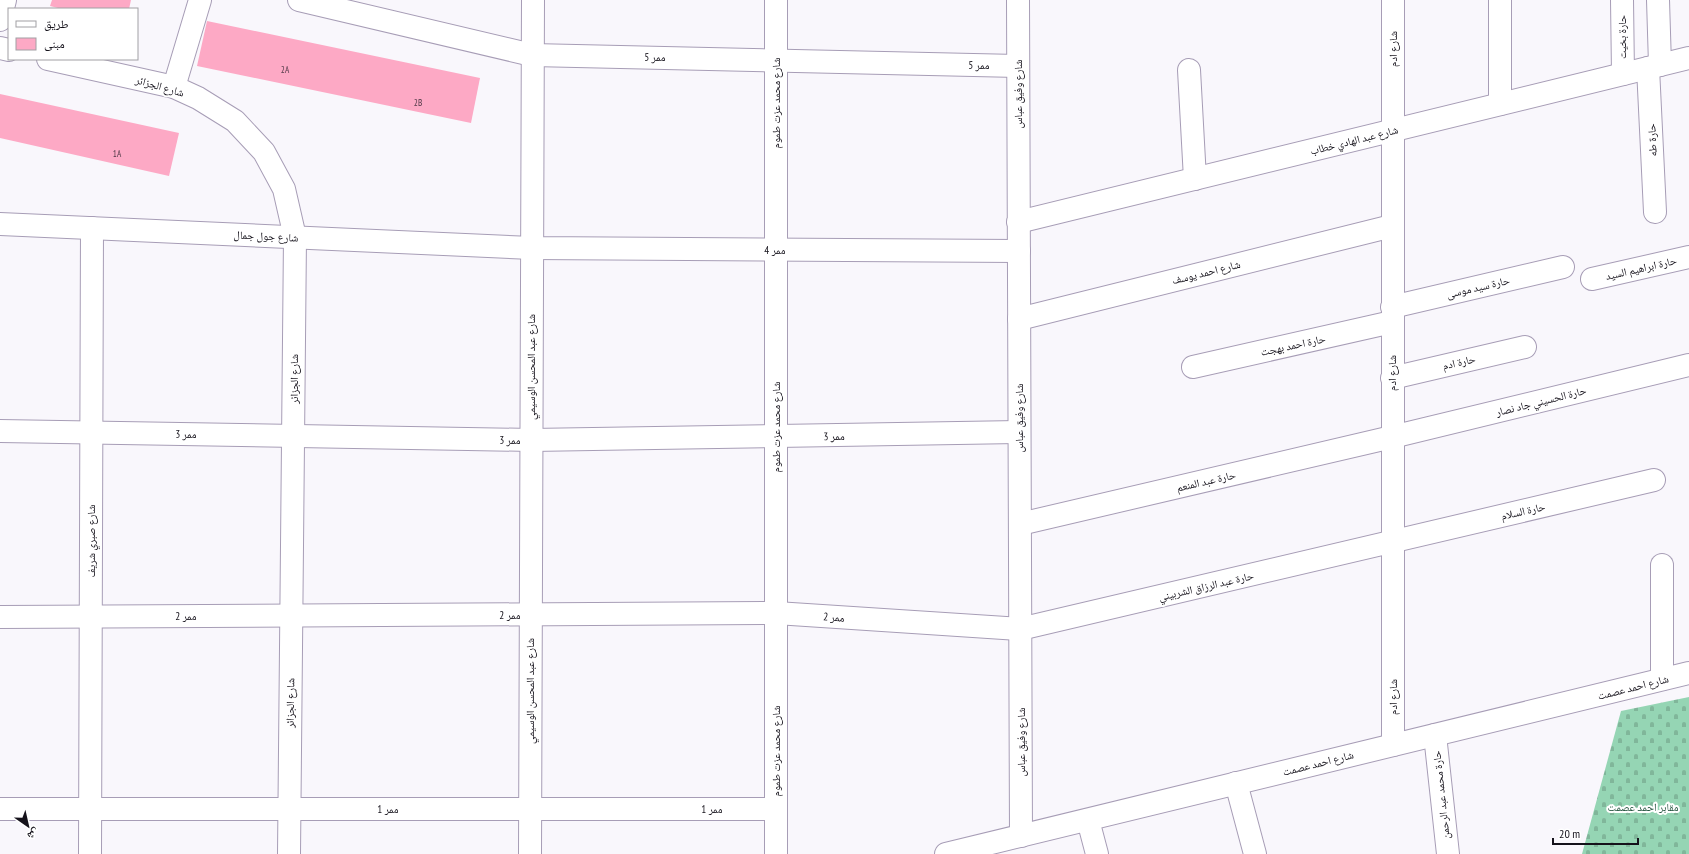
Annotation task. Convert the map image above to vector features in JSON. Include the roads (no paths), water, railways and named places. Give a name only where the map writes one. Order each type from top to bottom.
[{"type":"street","points":[[0,20],[5,0]]},
{"type":"street","points":[[174,87],[200,0]]},
{"type":"street","name":"ممر 5","points":[[299,0],[532,55],[1018,66]]},
{"type":"street","name":"شارع عبد المحسن الوسيمي","points":[[530,854],[532,0]]},
{"type":"street","name":"شارع محمد عزت طموم","points":[[776,0],[776,854]]},
{"type":"street","name":"شارع وفيق عباس","points":[[1018,0],[1022,836]]},
{"type":"street","name":"شارع ادم","points":[[1393,0],[1393,745]]},
{"type":"street","points":[[1500,0],[1500,104]]},
{"type":"street","name":"حارة بخيت","points":[[1622,0],[1623,74]]},
{"type":"street","name":"حارة طه","points":[[1655,212],[1654,67],[1658,0]]},
{"type":"street","name":"شارع عبد الهادي خطاب","points":[[1018,222],[1689,58]]},
{"type":"street","name":"شارع الجزائر","points":[[52,60],[174,87],[198,98],[235,121],[264,152],[284,189],[295,237],[289,854]]},
{"type":"street","points":[[1189,70],[1195,179]]},
{"type":"street","name":"شارع جول جمال","points":[[0,224],[532,248]]},
{"type":"street","name":"شارع احمد يوسف","points":[[1019,319],[1392,226]]},
{"type":"street","name":"شارع صبري شريف","points":[[90,854],[92,228]]},
{"type":"street","name":"ممر 4","points":[[532,248],[1019,251]]},
{"type":"street","name":"حارة ابراهيم السيد","points":[[1592,279],[1689,257]]},
{"type":"street","name":"حارة سيد موسى","points":[[1392,315],[1563,267]]},
{"type":"street","name":"حارة احمد بهجت","points":[[1193,367],[1392,315]]},
{"type":"street","name":"حارة ادم","points":[[1392,378],[1526,346]]},
{"type":"street","name":"حارة الحسيني جاد نصار","points":[[1392,438],[1689,365]]},
{"type":"street","name":"ممر 3","points":[[0,431],[531,440],[1019,432]]},
{"type":"street","name":"حارة عبد المنعم","points":[[1020,524],[1392,438]]},
{"type":"street","name":"حارة السلام","points":[[1392,542],[1654,480]]},
{"type":"street","name":"حارة عبد الرزاق الشربيني","points":[[1020,629],[1392,542]]},
{"type":"street","points":[[1662,565],[1662,679]]},
{"type":"street","name":"ممر 2","points":[[0,617],[776,613],[1020,629]]},
{"type":"street","name":"شارع احمد عصمت","points":[[946,854],[1689,673]]},
{"type":"street","name":"حارة محمد عبد الرحمن","points":[[1435,735],[1448,854]]},
{"type":"street","points":[[1236,783],[1255,854]]},
{"type":"street","name":"ممر 1","points":[[0,809],[776,809]]},
{"type":"street","points":[[1088,820],[1097,854]]},
{"type":"park label","name":"مقابر احمد عصمت","points":[[1643,807]]}]
